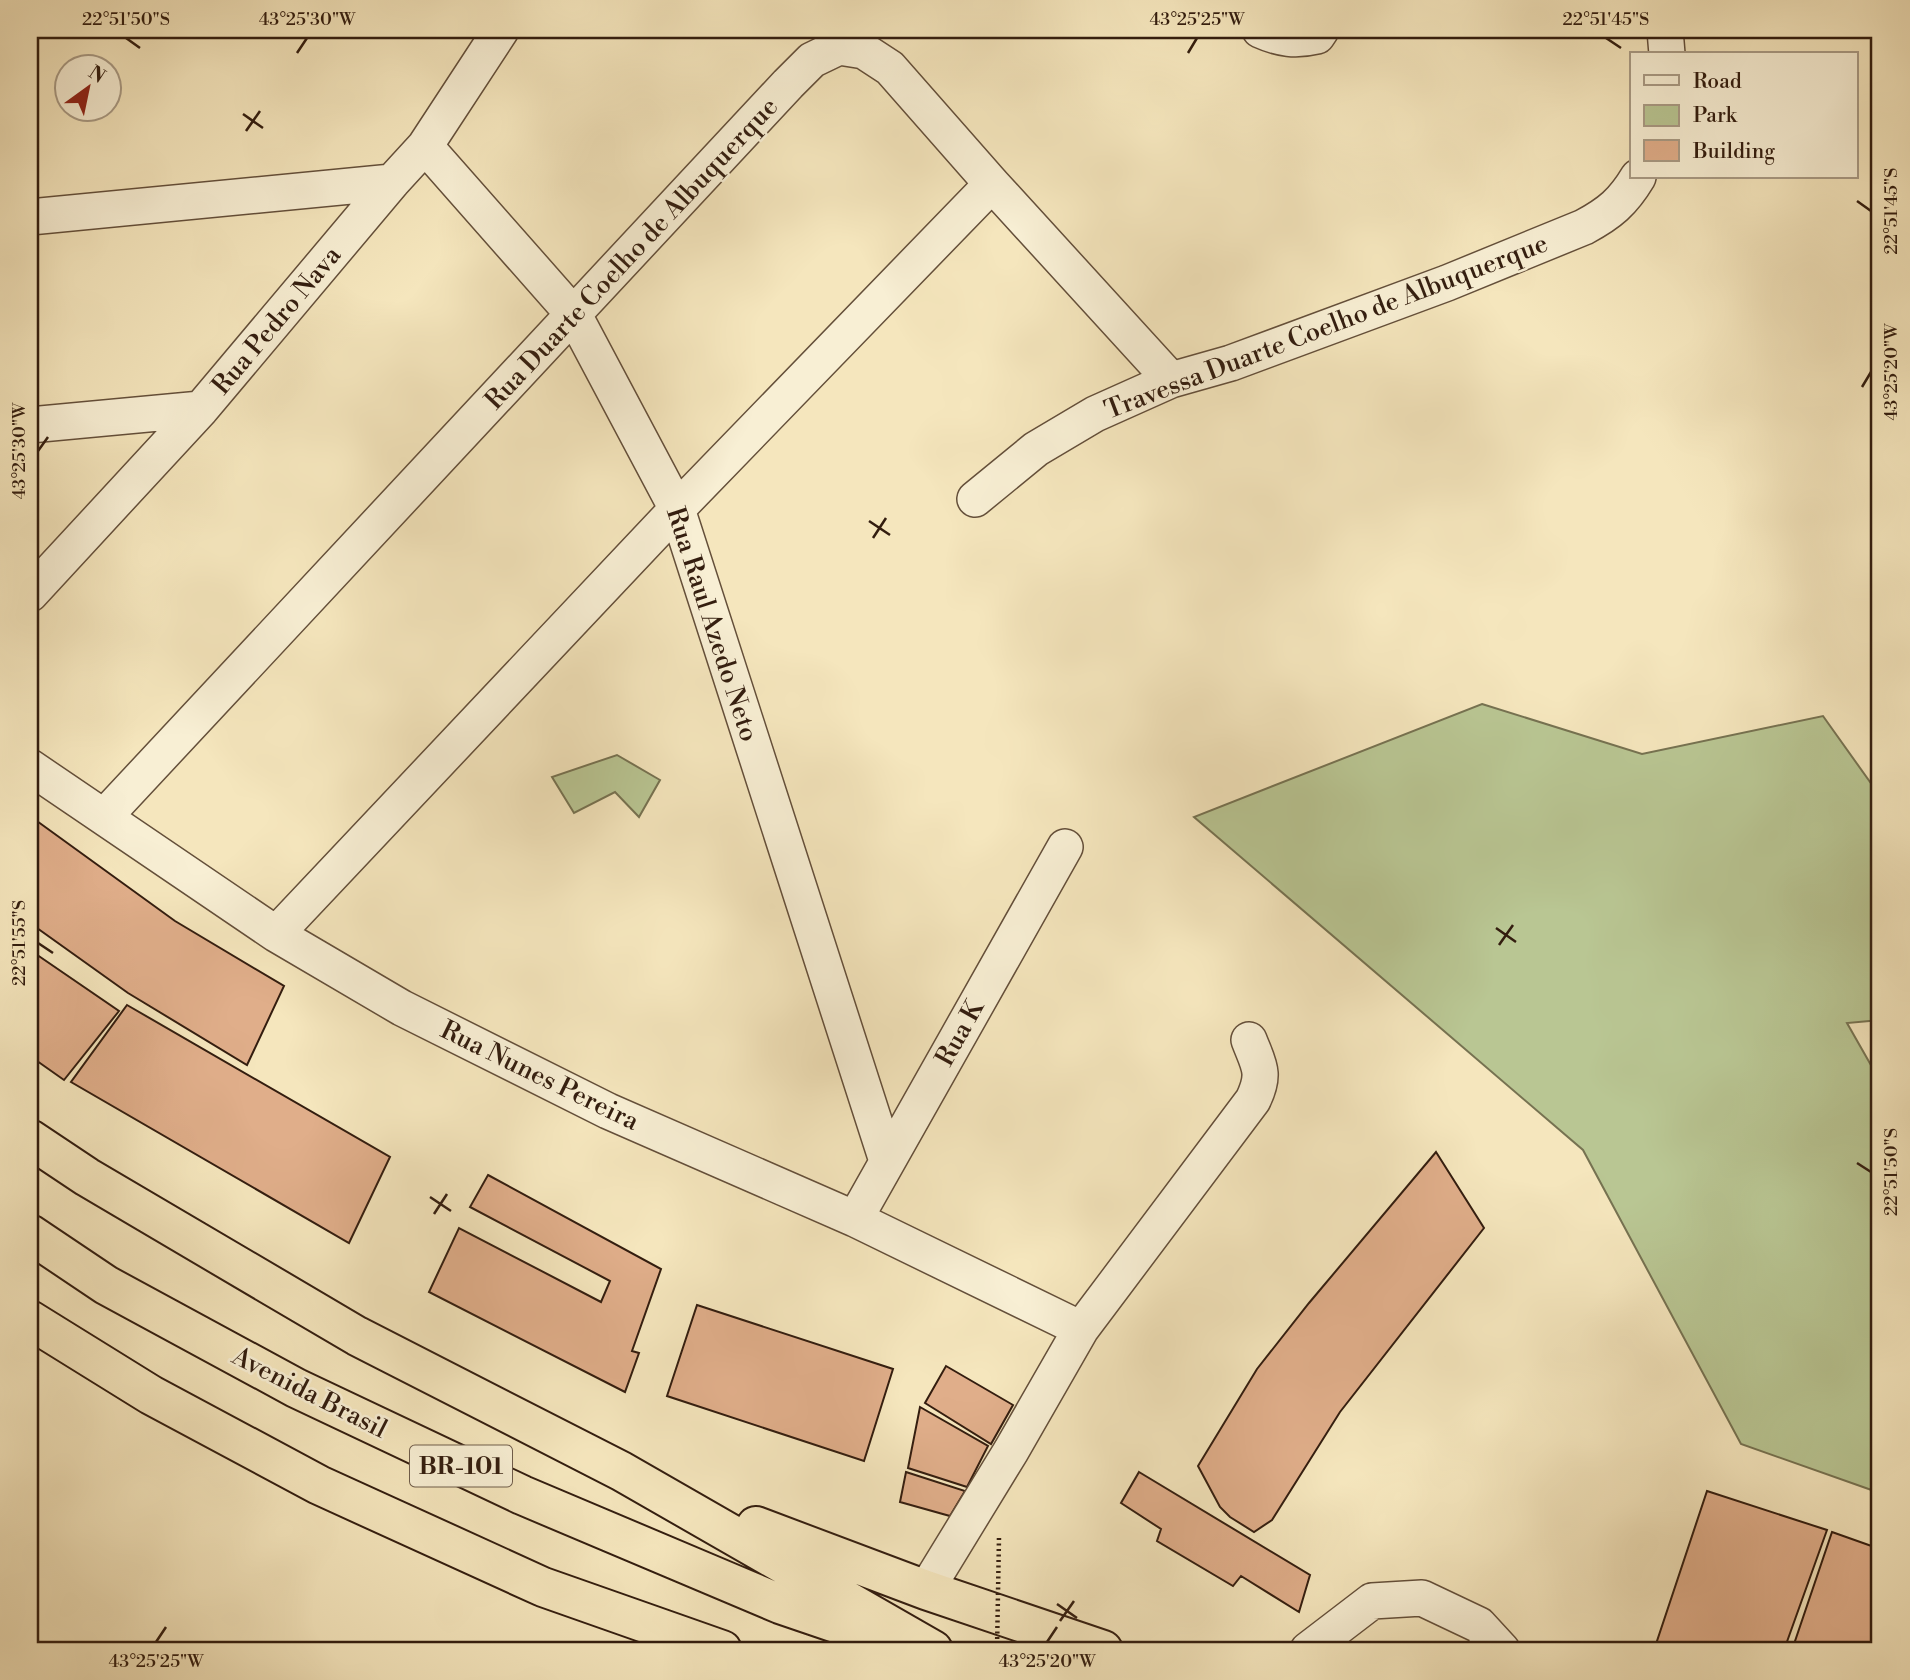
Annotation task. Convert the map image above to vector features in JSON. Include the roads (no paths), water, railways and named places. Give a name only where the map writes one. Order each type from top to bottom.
[{"type":"highway","points":[[30,1139],[87,1177],[357,1336],[621,1471],[933,1650]]},
{"type":"highway","name":"Avenida Brasil","points":[[30,1234],[106,1285],[296,1388],[522,1495],[779,1604],[916,1650]]},
{"type":"highway","name":"BR-101","points":[[30,1320],[151,1395],[319,1485],[543,1587],[722,1650]]},
{"type":"highway","points":[[621,1471],[802,1544],[926,1590],[1103,1650]]},
{"type":"street","name":"Rua Pedro Nava","points":[[30,594],[201,409],[425,146],[501,30]]},
{"type":"street","points":[[1260,30],[1280,39],[1304,39],[1317,36],[1321,30]]},
{"type":"street","points":[[1665,30],[1667,52]]},
{"type":"street","name":"Rua Duarte Coelho de Albuquerque","points":[[104,817],[788,84],[812,60],[839,47],[864,51],[890,68],[1171,380]]},
{"type":"street","name":"Rua Raul Azedo Neto","points":[[425,146],[574,315],[677,509],[887,1161]]},
{"type":"street","name":"Travessa Duarte Coelho de Albuquerque","points":[[975,499],[1036,449],[1095,414],[1171,380],[1231,363],[1447,283],[1584,227],[1605,216],[1627,196],[1637,178]]},
{"type":"street","points":[[30,217],[393,182]]},
{"type":"street","points":[[276,934],[677,509],[992,184]]},
{"type":"street","points":[[30,425],[201,409]]},
{"type":"street","name":"Rua Nunes Pereira","points":[[30,767],[276,934],[402,1009],[608,1111],[855,1219],[1081,1329]]},
{"type":"street","name":"Rua K","points":[[855,1219],[1065,847]]},
{"type":"street","points":[[926,1590],[1011,1451],[1081,1329],[1252,1100],[1260,1085],[1259,1069],[1249,1040]]},
{"type":"street","points":[[1308,1650],[1372,1601],[1422,1598],[1479,1625],[1502,1650]]}]
